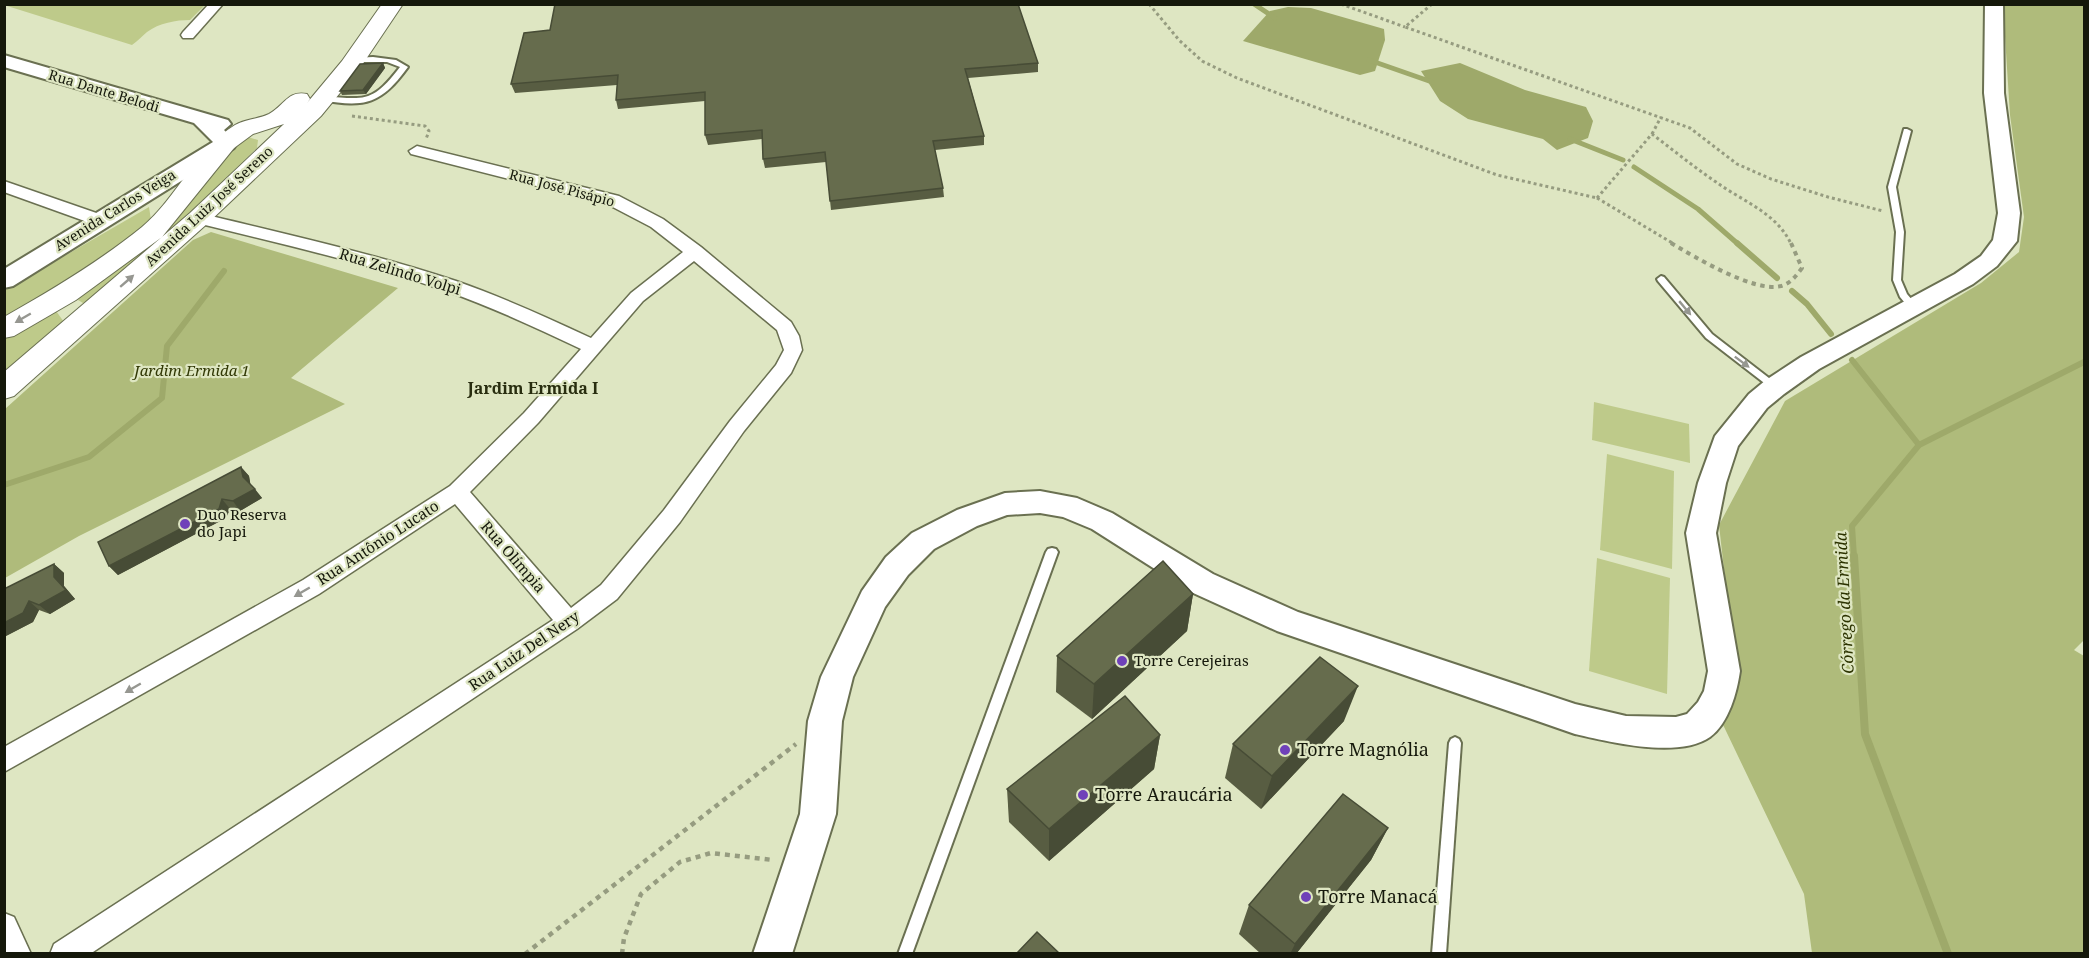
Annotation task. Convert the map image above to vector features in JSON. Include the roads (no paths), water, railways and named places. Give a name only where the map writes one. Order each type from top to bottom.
[{"type":"main road","name":"Avenida Luiz José Sereno","points":[[4,389],[199,218],[318,105],[343,64],[374,4]]},
{"type":"main road","name":"Avenida Luiz José Sereno","points":[[4,329],[66,294],[153,231],[235,136],[277,120],[290,110],[343,64],[393,4]]},
{"type":"main road","points":[[235,136],[270,132],[281,139]]},
{"type":"main road","points":[[66,294],[64,308],[77,311],[96,308]]},
{"type":"street","points":[[188,35],[217,4]]},
{"type":"street","points":[[772,954],[804,864],[818,814],[825,721],[837,677],[873,600],[897,566],[923,541],[967,518],[1005,504],[1040,502],[1067,506],[1102,521],[1202,582],[1288,622],[1585,721],[1626,731],[1676,732],[1698,726],[1710,712],[1720,693],[1724,671],[1701,533],[1712,483],[1725,444],[1747,414],[1775,387],[1810,363],[1964,279],[1989,261],[2005,241],[2009,213],[1994,93],[1994,4]]},
{"type":"street","name":"Rua Dante Belodi","points":[[4,61],[203,121],[235,136]]},
{"type":"street","name":"Avenida Carlos Veiga","points":[[4,280],[123,207],[142,191],[235,136]]},
{"type":"street","name":"Rua José Pisápio","points":[[417,151],[613,200],[657,223],[695,251]]},
{"type":"street","points":[[4,186],[99,220]]},
{"type":"street","points":[[123,207],[147,200],[182,197]]},
{"type":"street","name":"Rua Zelindo Volpi","points":[[199,218],[340,253],[450,285],[501,304],[594,347]]},
{"type":"street","name":"Rua Antônio Lucato","points":[[4,761],[310,587],[457,492],[531,418],[638,297],[695,251]]},
{"type":"street","name":"Rua Luiz Del Nery","points":[[64,954],[569,622],[609,592],[672,516],[737,426],[784,368],[793,350],[790,336],[784,326],[695,251]]},
{"type":"street","name":"Rua Olímpia","points":[[457,492],[569,622]]},
{"type":"street","points":[[4,927],[17,954]]},
{"type":"lane","points":[[318,105],[374,99],[386,92],[404,67],[399,62],[388,60],[343,64]]},
{"type":"lane","points":[[1907,131],[1892,188],[1900,232],[1897,280],[1903,295],[1914,307]]},
{"type":"lane","points":[[1661,279],[1709,336],[1775,387]]},
{"type":"lane","points":[[4,375],[68,333]]},
{"type":"lane","points":[[905,954],[1052,552]]},
{"type":"lane","points":[[1439,954],[1455,742]]},
{"type":"waterway","points":[[1254,4],[1275,18]]},
{"type":"waterway","points":[[1369,60],[1432,82]]},
{"type":"waterway","points":[[1570,139],[1623,160]]},
{"type":"waterway","points":[[1634,167],[1698,209],[1738,244]]},
{"type":"waterway","points":[[1737,243],[1777,278]]},
{"type":"waterway","points":[[4,485],[89,457],[162,398],[167,346],[224,271]]},
{"type":"waterway","points":[[1792,291],[1807,304],[1831,334]]},
{"type":"waterway","points":[[1852,360],[1919,445]]},
{"type":"waterway","name":"Córrego da Ermida","points":[[1919,445],[2084,362]]},
{"type":"waterway","name":"Córrego da Ermida","points":[[1854,557],[1852,526],[1919,445]]},
{"type":"waterway","name":"Córrego da Ermida","points":[[1854,556],[1865,734],[1948,954]]},
{"type":"place","name":"Duo Reserva do Japi","points":[[185,524]]},
{"type":"place","name":"Torre Cerejeiras","points":[[1122,661]]},
{"type":"place","name":"Torre Magnólia","points":[[1285,750]]},
{"type":"place","name":"Torre Araucária","points":[[1083,795]]},
{"type":"place","name":"Torre Manacá","points":[[1306,897]]},
{"type":"district","name":"Jardim Ermida I","points":[[533,388]]},
{"type":"park label","name":"Jardim Ermida 1","points":[[192,371]]}]
